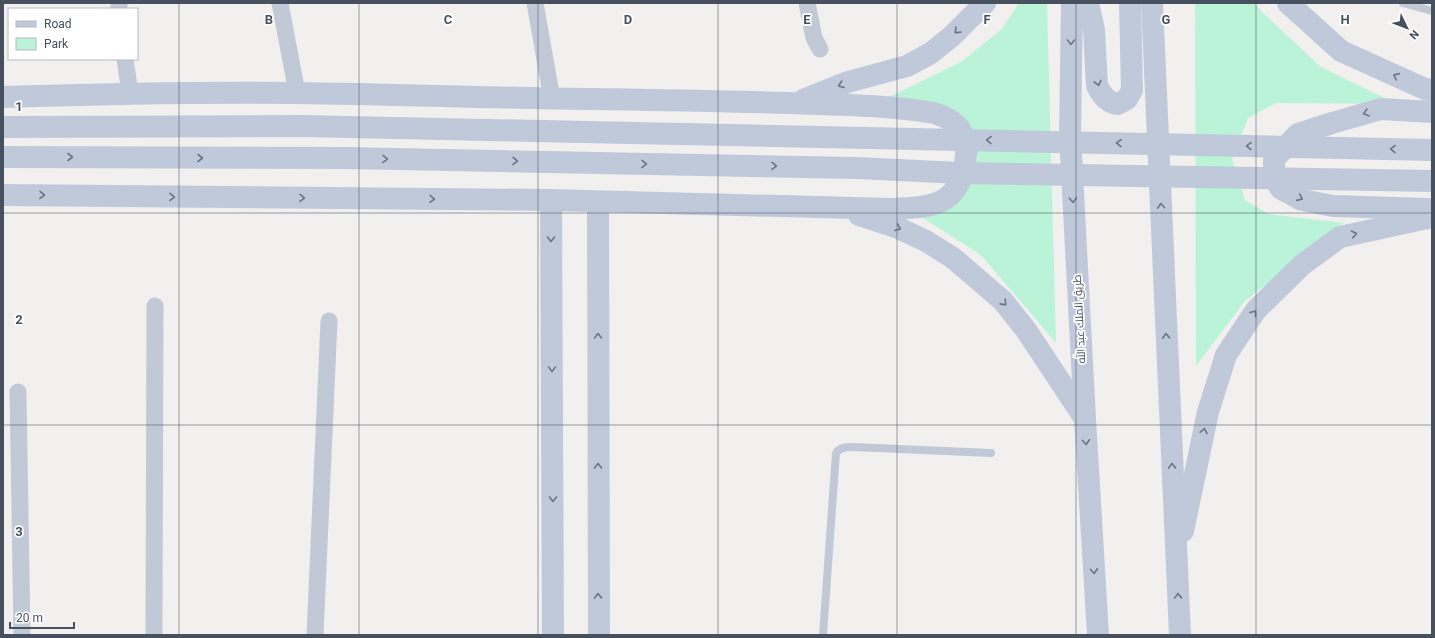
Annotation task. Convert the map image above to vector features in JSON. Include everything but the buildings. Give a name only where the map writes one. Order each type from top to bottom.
[{"type":"main road","points":[[795,103],[848,82],[907,66],[931,53],[952,36],[985,3]]},
{"type":"main road","name":"طريق الملك عبد الله","points":[[1072,3],[1070,135],[1098,635]]},
{"type":"main road","points":[[1088,3],[1094,30],[1097,86],[1099,91],[1107,99],[1118,104],[1127,99],[1132,90],[1130,3]]},
{"type":"main road","points":[[1152,3],[1180,635]]},
{"type":"main road","points":[[1288,3],[1341,51],[1425,89],[1432,90]]},
{"type":"main road","points":[[3,97],[130,93],[297,93],[795,103],[902,108],[934,113],[946,117],[953,122],[960,131],[966,143],[966,158],[962,177],[957,189],[943,201],[927,207],[891,209],[551,200],[3,195]]},
{"type":"main road","points":[[1432,112],[1380,109],[1298,134],[1274,159],[1274,175],[1280,188],[1302,200],[1333,206],[1432,209]]},
{"type":"main road","points":[[3,127],[310,126],[1432,150]]},
{"type":"main road","points":[[3,157],[346,158],[849,168],[968,173],[1432,181]]},
{"type":"main road","points":[[551,200],[553,635]]},
{"type":"main road","points":[[598,202],[598,635]]},
{"type":"main road","points":[[835,207],[896,227],[926,241],[953,258],[975,276],[1003,301],[1026,330],[1085,419]]},
{"type":"main road","points":[[1176,566],[1208,412],[1226,355],[1256,310],[1302,265],[1340,237],[1432,217]]},
{"type":"street","points":[[280,3],[297,93]]},
{"type":"street","points":[[535,3],[552,99]]},
{"type":"street","points":[[807,3],[814,38],[820,49]]},
{"type":"street","points":[[126,60],[130,93]]},
{"type":"street","points":[[154,635],[155,306]]},
{"type":"street","points":[[315,635],[329,321]]},
{"type":"street","points":[[18,392],[22,635]]},
{"type":"lane","points":[[1403,3],[1432,11]]},
{"type":"lane","points":[[823,635],[836,452],[842,448],[854,447],[991,453]]},
{"type":"green space","points":[[1019,3],[1047,3],[1056,343],[981,255],[904,206],[957,199],[978,158],[967,122],[889,97],[961,62],[1002,29]]},
{"type":"green space","points":[[1195,3],[1255,3],[1262,12],[1321,67],[1397,104],[1276,103],[1248,118],[1232,159],[1245,200],[1268,214],[1344,223],[1245,301],[1196,366]]}]
